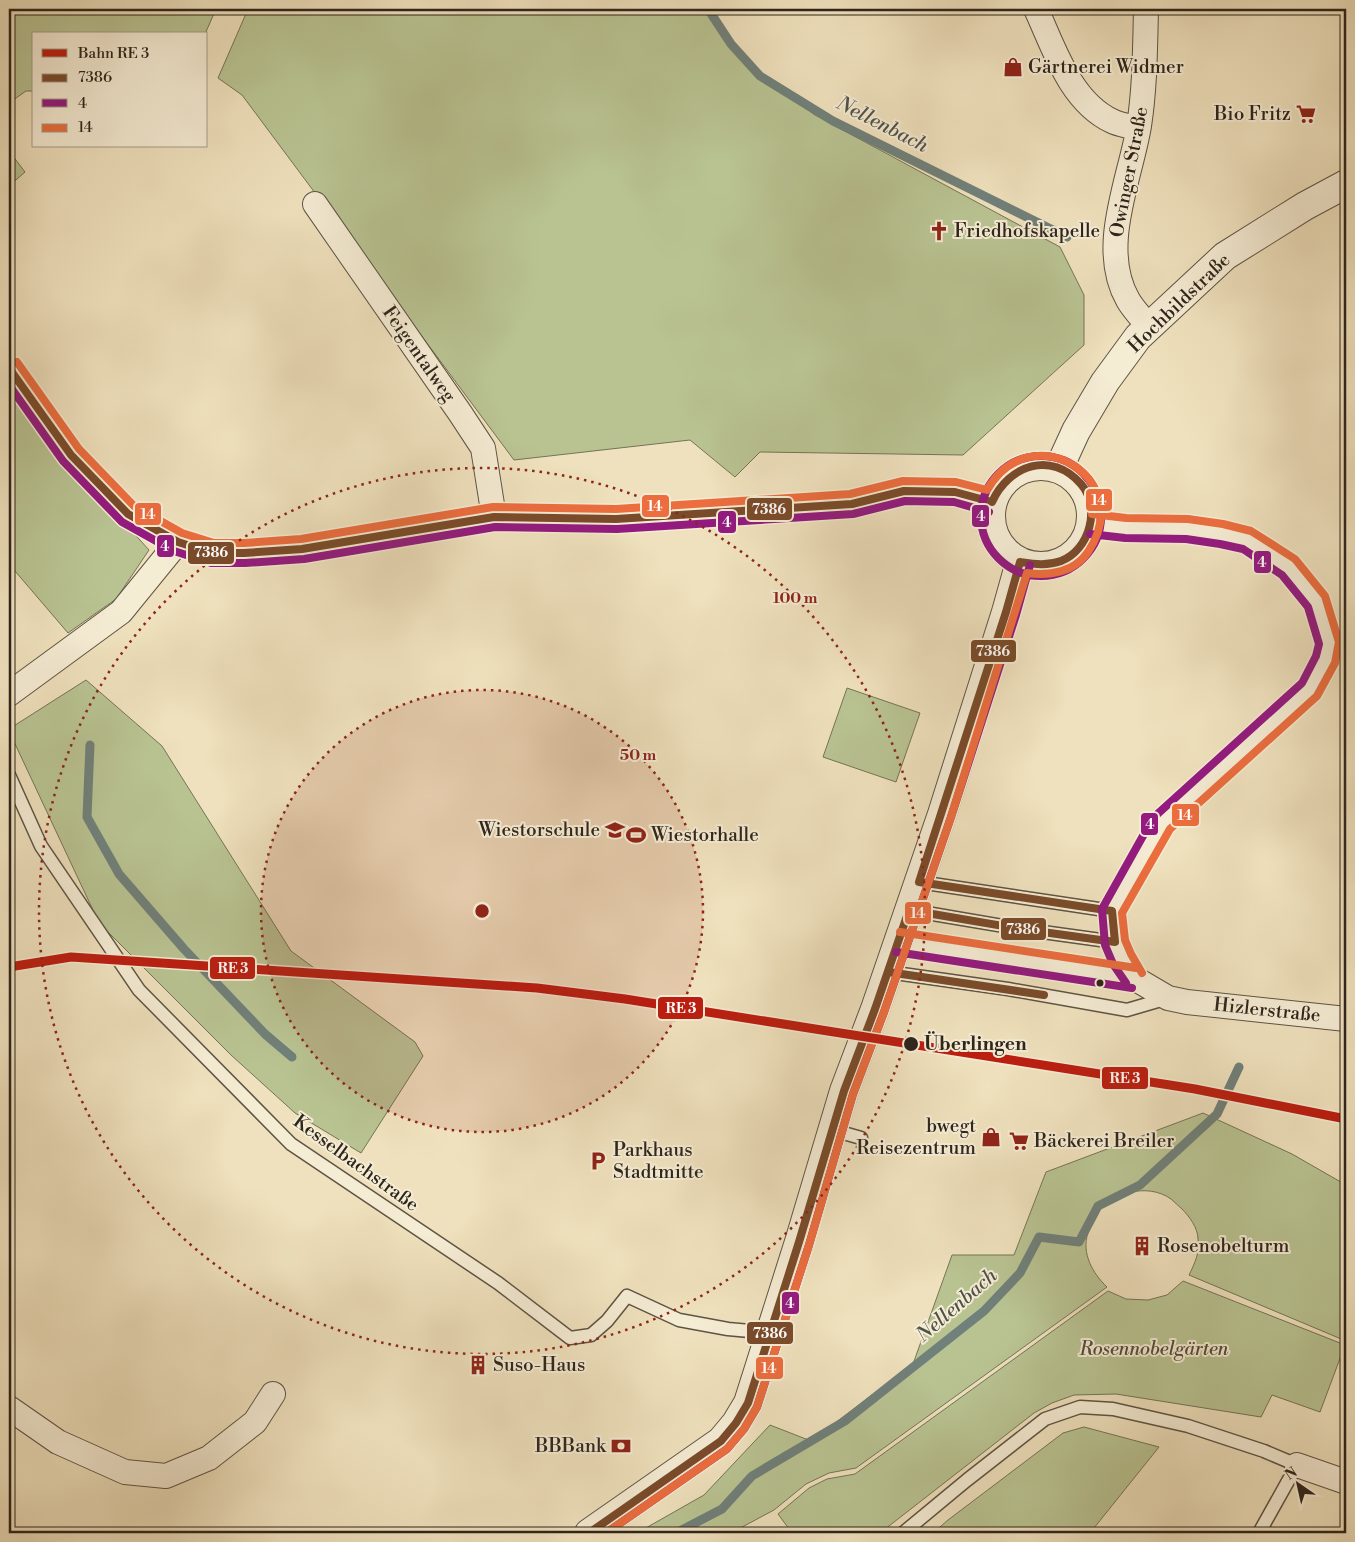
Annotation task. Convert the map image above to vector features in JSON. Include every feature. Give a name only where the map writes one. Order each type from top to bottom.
[{"type":"street","points":[[1036,9],[1070,81],[1088,105],[1112,121],[1138,129]]},
{"type":"street","name":"Owinger Straße","points":[[1146,9],[1143,100],[1116,228],[1115,255],[1119,280],[1128,300],[1149,327]]},
{"type":"street","name":"Hochbildstraße","points":[[1058,468],[1076,431],[1105,382],[1138,337],[1225,256],[1305,206],[1346,184]]},
{"type":"street","name":"Feigentalweg","points":[[314,204],[483,448],[494,517]]},
{"type":"street","points":[[9,368],[71,455],[128,514],[178,542],[212,552],[244,553],[302,549],[494,517],[616,518],[823,506],[852,504],[904,492],[954,492],[992,502]]},
{"type":"street","points":[[1040,465],[1058,468],[1071,475],[1084,489],[1090,505],[1091,524],[1082,545],[1064,561],[1046,566],[1033,566],[1020,562],[1005,552],[996,539],[991,522],[992,502],[1001,484],[1019,470],[1040,465]]},
{"type":"street","points":[[1091,524],[1125,528],[1187,529],[1247,540],[1290,567],[1317,602],[1337,642],[1310,689],[1162,824],[1112,911],[1115,942],[1122,959],[1134,978],[1178,1000]]},
{"type":"street","points":[[9,694],[121,612],[178,542]]},
{"type":"street","points":[[589,1533],[721,1441],[736,1423],[748,1403],[844,1091],[875,1009],[942,814],[1020,562]]},
{"type":"street","name":"Hizlerstraße","points":[[1178,1000],[1346,1020]]},
{"type":"street","points":[[10,1410],[58,1442],[126,1472],[166,1476],[209,1458],[254,1422],[273,1394]]},
{"type":"street","points":[[1297,1465],[1346,1482]]},
{"type":"lane","name":"Kesselbachstraße","points":[[9,775],[41,846],[139,990],[291,1144],[498,1283],[570,1338],[591,1335],[607,1321],[627,1296],[679,1320],[728,1329],[771,1333]]},
{"type":"lane","points":[[919,882],[1112,911]]},
{"type":"lane","points":[[909,910],[1021,929],[1115,942]]},
{"type":"lane","points":[[898,942],[1134,978]]},
{"type":"lane","points":[[888,972],[1008,989],[1128,1010],[1178,1000]]},
{"type":"lane","points":[[833,1130],[860,1138]]},
{"type":"lane","points":[[903,1533],[1045,1419],[1080,1407],[1113,1409],[1188,1426],[1264,1451],[1297,1465],[1259,1533]]},
{"type":"green space","points":[[9,9],[216,9],[206,32],[32,32],[32,91],[26,91],[9,103]]},
{"type":"green space","points":[[248,9],[707,9],[731,44],[760,75],[815,115],[1060,247],[1084,295],[1084,345],[963,455],[760,452],[735,477],[690,440],[514,460],[242,95],[218,78]]},
{"type":"green space","points":[[9,151],[25,172],[9,186]]},
{"type":"green space","points":[[9,395],[149,550],[116,599],[68,633],[9,564]]},
{"type":"green space","points":[[86,680],[162,746],[291,951],[415,1042],[423,1056],[361,1153],[295,1113],[231,1055],[99,923],[9,731],[9,729]]},
{"type":"green space","points":[[847,688],[920,713],[896,782],[823,757]]},
{"type":"green space","points":[[1203,1113],[1292,1154],[1346,1185],[1346,1341],[1189,1275],[1198,1248],[1198,1235],[1190,1219],[1172,1200],[1162,1194],[1151,1191],[1130,1192],[1110,1201],[1102,1207],[1095,1215],[1086,1241],[1087,1255],[1090,1263],[1097,1276],[1107,1287],[856,1468],[829,1473],[806,1484],[774,1510],[731,1533],[637,1533],[704,1495],[770,1425],[811,1441],[913,1364],[952,1255],[1014,1255],[1046,1172]]},
{"type":"green space","name":"Rosennobelgärten","points":[[1183,1281],[1345,1345],[1320,1412],[1272,1395],[1261,1417],[1116,1394],[1074,1395],[1052,1403],[1034,1413],[880,1533],[792,1533],[778,1514],[809,1488],[827,1479],[855,1474],[1108,1291],[1126,1299],[1148,1300],[1167,1295]]},
{"type":"green space","points":[[1084,1427],[1159,1447],[1090,1533],[933,1533],[1063,1433]]},
{"type":"waterway","name":"Nellenbach","points":[[708,9],[731,44],[760,76],[833,121],[1067,237]]},
{"type":"waterway","points":[[90,745],[87,817],[119,874],[184,949],[265,1034],[292,1057]]},
{"type":"waterway","name":"Nellenbach","points":[[676,1533],[722,1509],[752,1476],[845,1421],[984,1311],[1020,1273],[1039,1237],[1079,1242],[1098,1206],[1140,1185],[1217,1114],[1239,1067]]},
{"type":"transit line","name":"14","points":[[17,362],[79,449],[134,506],[182,533],[214,543],[301,539],[493,507],[616,509],[850,494],[903,481],[956,482],[987,490],[1006,468],[1028,457],[1051,457],[1072,465],[1089,480],[1099,500],[1100,525],[1088,552],[1076,564],[1061,571],[1044,574],[1027,573],[951,817],[884,1012],[853,1094],[809,1245],[757,1407],[744,1429],[727,1449],[606,1533]]},
{"type":"transit line","name":"7386","points":[[9,368],[71,455],[128,514],[178,542],[212,553],[302,549],[494,517],[616,519],[852,504],[904,491],[955,492],[992,502],[999,489],[1020,471],[1032,466],[1044,465],[1057,467],[1069,473],[1081,484],[1087,493],[1091,516],[1085,538],[1079,548],[1056,563],[1020,562],[1006,612],[919,882],[1112,911],[1115,942],[1021,929],[909,910],[844,1091],[748,1403],[736,1423],[721,1441],[589,1533]]},
{"type":"transit line","name":"4","points":[[9,385],[63,461],[122,522],[174,551],[211,563],[304,559],[495,527],[617,529],[853,514],[905,501],[954,502],[989,512]]},
{"type":"transit line","name":"4","points":[[1041,456],[1064,460],[1084,473],[1097,493],[1101,516],[1097,539],[1084,559],[1064,572],[1041,576],[1018,572],[998,559],[985,539],[981,516],[985,493],[998,473],[1018,460],[1041,456]]},
{"type":"transit line","name":"14","points":[[1092,514],[1126,518],[1188,519],[1223,524],[1251,531],[1295,559],[1325,596],[1339,642],[1335,663],[1317,696],[1170,829],[1122,913],[1125,940],[1142,973]]},
{"type":"transit line","name":"4","points":[[1090,534],[1125,538],[1186,539],[1243,549],[1282,575],[1308,607],[1319,644],[1316,656],[1302,683],[1153,818],[1102,909],[1105,945],[1113,964],[1126,983]]},
{"type":"transit line","name":"4","points":[[606,1533],[727,1449],[744,1429],[757,1407],[809,1245],[853,1094],[884,1012],[951,817],[1016,615],[1030,565]]},
{"type":"transit line","name":"14","points":[[900,932],[1136,968]]},
{"type":"transit line","name":"4","points":[[896,952],[1132,988]]},
{"type":"transit line","points":[[9,967],[71,957],[537,988],[625,999],[1195,1089],[1346,1119]]},
{"type":"transit line","name":"7386","points":[[888,972],[1044,995]]},
{"type":"place","name":"Gärtnerei Widmer","points":[[1013,67]]},
{"type":"place","name":"Bio Fritz","points":[[1306,114]]},
{"type":"place","name":"Friedhofskapelle","points":[[939,231]]},
{"type":"place","name":"Wiestorschule","points":[[615,830]]},
{"type":"place","name":"Wiestorhalle","points":[[636,835]]},
{"type":"place","name":"Überlingen","points":[[911,1044]]},
{"type":"place","name":"bwegt Reisezentrum","points":[[991,1137]]},
{"type":"place","name":"Bäckerei Breiler","points":[[1019,1141]]},
{"type":"place","name":"Parkhaus Stadtmitte","points":[[598,1161]]},
{"type":"place","name":"Rosenobelturm","points":[[1142,1246]]},
{"type":"place","name":"Suso-Haus","points":[[478,1365]]},
{"type":"place","name":"BBBank","points":[[621,1446]]}]
